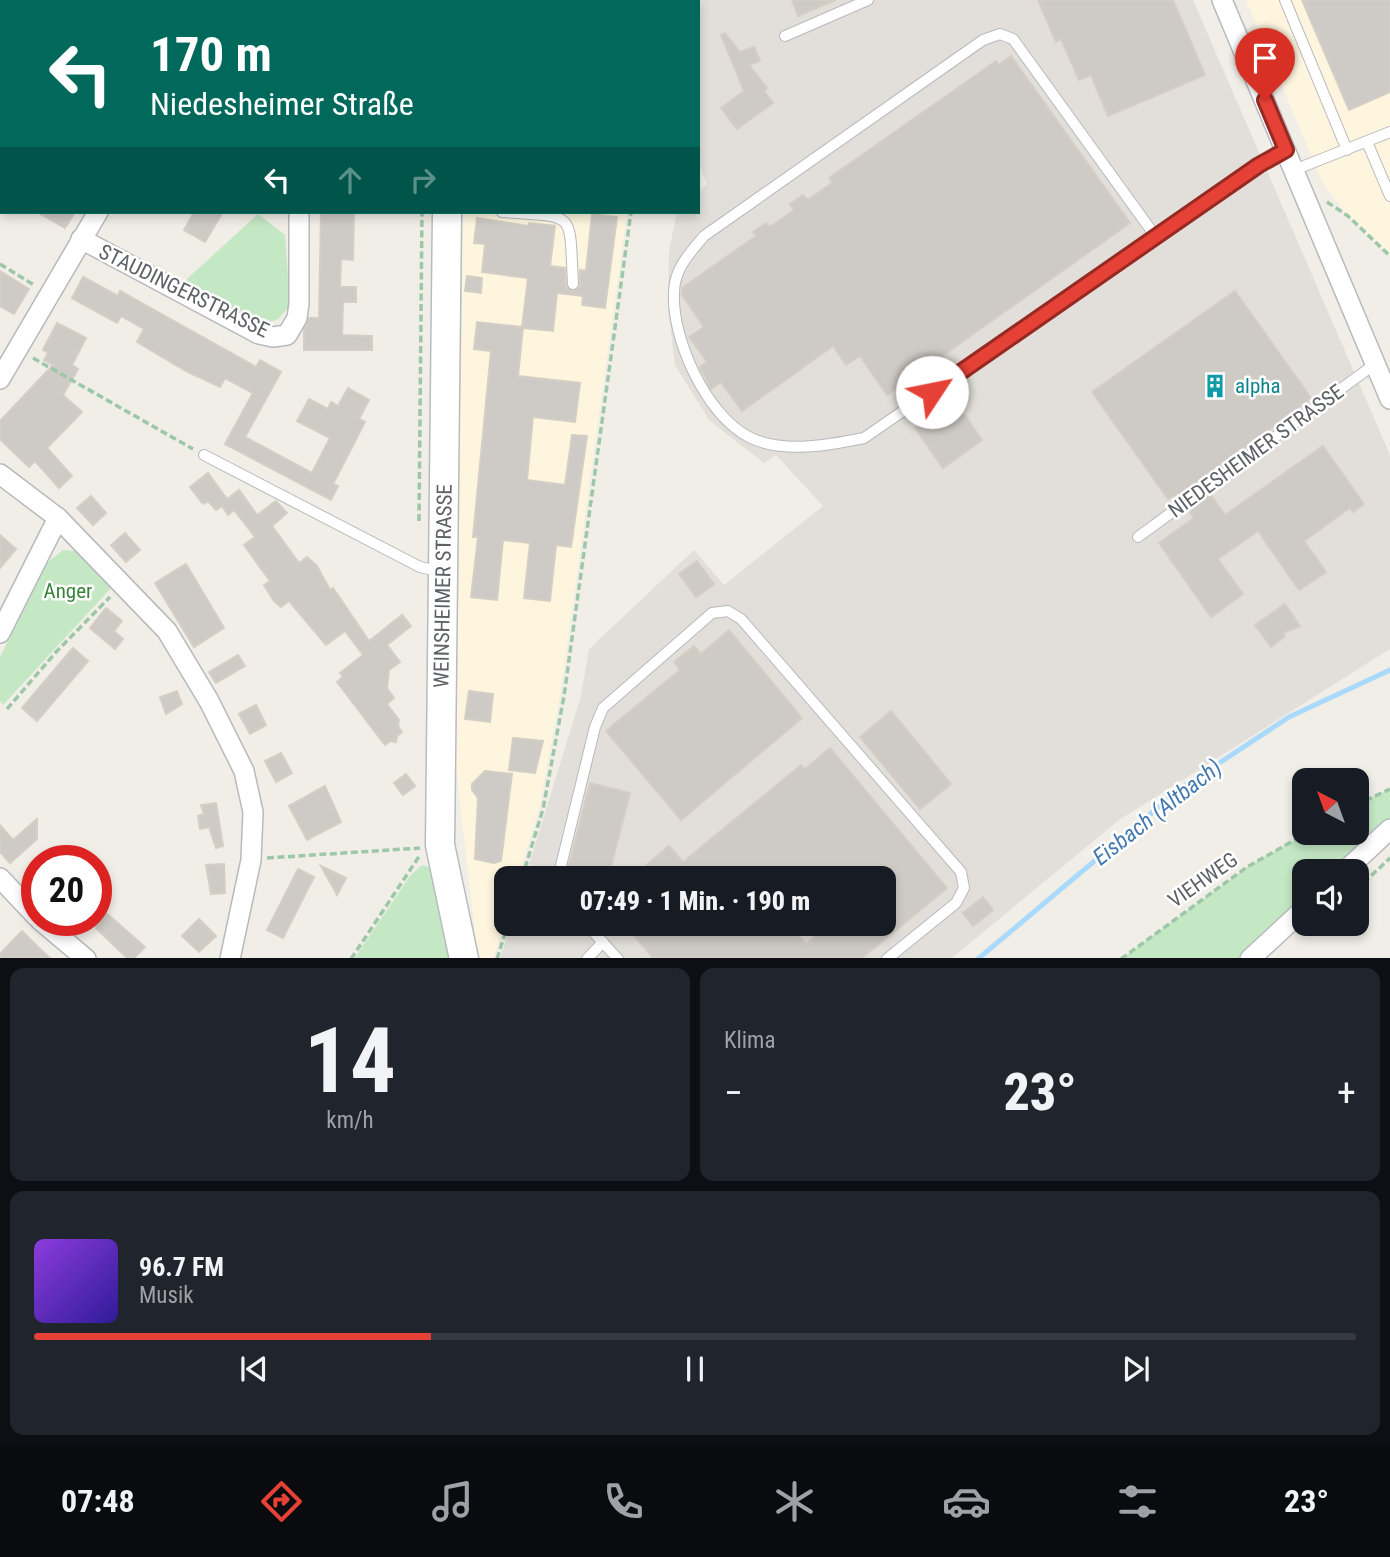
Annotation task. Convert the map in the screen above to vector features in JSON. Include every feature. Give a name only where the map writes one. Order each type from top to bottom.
[{"type":"main road","name":"WEINSHEIMER STRASSE","points":[[447,214],[440,845],[464,958]]},
{"type":"street","points":[[1222,0],[1390,399]]},
{"type":"street","points":[[0,379],[97,214]]},
{"type":"street","name":"STAUDINGERSTRASSE","points":[[81,239],[259,334],[273,337],[287,335],[297,318],[299,214]]},
{"type":"street","points":[[0,474],[58,518],[125,584],[167,631],[209,701],[244,771],[253,812],[251,860],[230,958]]},
{"type":"street","points":[[0,633],[58,518]]},
{"type":"street","points":[[1358,859],[1390,829]]},
{"type":"street","points":[[0,878],[21,900]]},
{"type":"street","points":[[1250,958],[1292,920]]},
{"type":"street","points":[[59,936],[86,958]]},
{"type":"lane","points":[[785,36],[868,0]]},
{"type":"lane","points":[[1286,0],[1347,150]]},
{"type":"lane","points":[[1156,237],[1013,39],[1000,34],[983,40],[704,236],[682,262],[674,291],[685,356],[722,419],[750,438],[778,444],[822,447],[864,438],[1156,237],[1259,165],[1286,150]]},
{"type":"lane","points":[[1294,170],[1390,132]]},
{"type":"lane","points":[[1367,142],[1385,173],[1390,196]]},
{"type":"lane","points":[[530,214],[559,216],[567,221],[570,230],[573,284]]},
{"type":"lane","name":"NIEDESHEIMER STRASSE","points":[[1138,537],[1376,365]]},
{"type":"lane","points":[[204,455],[420,567],[442,572]]},
{"type":"lane","points":[[561,866],[595,727],[603,708],[712,613],[728,611],[741,619],[961,872],[964,888],[956,903],[887,958]]},
{"type":"lane","points":[[597,936],[618,958]]},
{"type":"lane","points":[[587,958],[603,943]]},
{"type":"path","points":[[1305,197],[1318,197],[1348,216],[1390,256]]},
{"type":"path","points":[[526,866],[543,809],[564,696],[631,214]]},
{"type":"path","points":[[0,264],[48,294]]},
{"type":"path","points":[[16,348],[204,455]]},
{"type":"path","points":[[7,709],[57,651],[125,584]]},
{"type":"path","points":[[1369,799],[1390,789]]},
{"type":"path","name":"VIEHWEG","points":[[1121,958],[1247,867],[1292,842]]},
{"type":"path","points":[[251,860],[425,848],[351,958]]},
{"type":"path","points":[[1369,878],[1390,858]]},
{"type":"path","points":[[497,958],[504,936]]},
{"type":"shaded area","points":[[700,0],[1193,0],[1390,455],[1390,649],[1119,820],[952,958],[500,958],[507,936],[896,936],[896,866],[529,866],[581,696],[589,649],[694,550],[724,585],[823,506],[776,455],[764,463],[709,420],[675,365],[668,309],[669,251],[676,216],[700,214],[700,191],[707,184],[700,167]]},
{"type":"shaded area","points":[[1246,0],[1390,0],[1390,256],[1348,216],[1323,184]]},
{"type":"shaded area","points":[[463,214],[627,214],[560,696],[539,809],[522,866],[494,866],[494,936],[500,936],[493,958],[478,958],[456,769]]},
{"type":"green space","points":[[258,214],[285,235],[290,306],[278,319],[268,323],[189,289],[187,279]]},
{"type":"green space","name":"Anger","points":[[63,550],[75,551],[111,588],[3,705],[0,701],[0,657],[48,562]]},
{"type":"green space","points":[[1390,789],[1390,829],[1357,859],[1292,859],[1292,920],[1250,958],[1122,958],[1247,867],[1292,842],[1292,845],[1369,845],[1369,799]]},
{"type":"green space","points":[[422,865],[432,868],[449,958],[355,958],[410,876]]},
{"type":"building","points":[[792,0],[836,0],[798,16]]},
{"type":"building","points":[[1038,0],[1173,0],[1205,75],[1108,116],[1091,75],[1079,80],[1061,39],[1056,42]]},
{"type":"building","points":[[1302,0],[1390,0],[1390,92],[1349,110]]},
{"type":"building","points":[[725,33],[740,52],[754,47],[760,61],[749,65],[767,88],[764,91],[773,103],[737,129],[721,108],[744,91],[721,35]]},
{"type":"building","points":[[1011,56],[1130,223],[887,395],[860,356],[846,365],[833,346],[742,411],[721,382],[711,389],[700,367],[707,362],[689,337],[704,327],[682,295],[682,288],[756,236],[753,232],[766,223],[770,227],[794,210],[790,204],[803,195],[808,200],[832,183],[829,178],[996,61],[999,65]]},
{"type":"building","points":[[40,214],[74,214],[65,228]]},
{"type":"building","points":[[193,214],[222,214],[205,242],[184,230]]},
{"type":"building","points":[[321,214],[354,214],[353,260],[341,259],[340,287],[356,287],[356,302],[343,302],[342,335],[372,336],[372,350],[304,350],[304,330],[309,318],[319,318]]},
{"type":"building","points":[[592,214],[617,217],[605,308],[582,305],[583,296],[557,293],[553,331],[523,328],[518,376],[580,383],[575,422],[533,417],[527,480],[565,485],[572,435],[587,436],[571,547],[556,545],[550,601],[524,598],[530,543],[503,540],[497,600],[471,597],[478,537],[473,537],[491,351],[474,349],[477,322],[522,327],[528,278],[482,272],[485,244],[474,243],[477,218],[528,226],[529,223],[555,226],[550,266],[565,268],[566,287],[573,291],[580,287],[580,270],[586,271]]},
{"type":"building","points":[[0,271],[29,289],[14,314],[0,306]]},
{"type":"building","points":[[467,276],[482,278],[481,293],[465,291]]},
{"type":"building","points":[[83,277],[118,296],[120,291],[256,367],[260,360],[281,372],[245,437],[312,473],[330,438],[297,421],[309,399],[328,409],[331,402],[338,406],[348,388],[369,400],[359,419],[365,422],[333,484],[338,486],[331,500],[225,444],[253,393],[225,378],[220,387],[186,371],[137,342],[144,329],[121,316],[117,323],[72,298]]},
{"type":"building","name":"alpha","points":[[1235,291],[1311,398],[1179,498],[1177,494],[1168,499],[1092,392]]},
{"type":"building","points":[[57,323],[86,338],[72,365],[78,369],[63,395],[82,412],[47,448],[72,476],[59,488],[35,461],[29,467],[0,439],[0,421],[53,365],[44,360],[48,353],[43,350]]},
{"type":"building","points":[[955,401],[982,440],[943,468],[915,428]]},
{"type":"building","points":[[1323,446],[1364,504],[1353,512],[1350,508],[1304,541],[1326,572],[1299,590],[1258,531],[1218,559],[1243,594],[1211,617],[1159,543],[1194,518],[1188,510],[1210,494],[1225,515]]},
{"type":"building","points":[[208,473],[227,499],[239,490],[257,515],[276,501],[287,513],[272,526],[299,563],[307,557],[317,566],[330,590],[333,588],[369,641],[402,615],[411,626],[387,645],[400,662],[389,670],[387,688],[394,698],[387,704],[399,720],[398,726],[402,732],[397,736],[396,742],[390,741],[385,745],[337,682],[343,677],[340,673],[363,655],[345,631],[326,645],[289,601],[281,607],[274,601],[264,585],[270,581],[244,545],[255,537],[234,510],[228,515],[222,506],[216,510],[208,501],[203,504],[190,487]]},
{"type":"building","points":[[91,496],[106,513],[93,525],[77,508]]},
{"type":"building","points":[[125,533],[140,550],[126,562],[111,545]]},
{"type":"building","points":[[0,535],[16,549],[0,568]]},
{"type":"building","points":[[697,561],[714,584],[696,597],[679,574]]},
{"type":"building","points":[[186,564],[224,628],[194,647],[155,583]]},
{"type":"building","points":[[1285,604],[1300,626],[1283,633],[1285,636],[1271,647],[1255,625]]},
{"type":"building","points":[[106,608],[122,621],[114,631],[123,639],[115,649],[90,628]]},
{"type":"building","points":[[729,630],[802,718],[681,820],[606,731],[680,670],[674,662],[694,646],[701,654]]},
{"type":"building","points":[[73,648],[88,661],[37,721],[22,708]]},
{"type":"building","points":[[238,655],[245,666],[216,683],[209,672]]},
{"type":"building","points":[[177,691],[182,704],[166,714],[160,697]]},
{"type":"building","points":[[469,691],[493,694],[490,722],[465,719]]},
{"type":"building","points":[[256,705],[266,725],[250,734],[239,714]]},
{"type":"building","points":[[891,711],[951,784],[920,809],[860,737]]},
{"type":"building","points":[[513,738],[543,741],[535,773],[509,770]]},
{"type":"building","points":[[830,748],[947,888],[896,930],[896,866],[645,866],[669,846],[683,862],[801,765],[805,769]]},
{"type":"building","points":[[281,753],[292,773],[276,782],[265,761]]},
{"type":"building","points":[[485,771],[512,774],[501,861],[494,863],[475,859],[478,798],[472,790],[472,784]]},
{"type":"building","points":[[406,774],[415,786],[403,795],[394,783]]},
{"type":"building","points":[[590,783],[630,793],[611,866],[569,866]]},
{"type":"building","points":[[325,786],[341,822],[307,840],[289,806]]},
{"type":"building","points":[[216,803],[223,846],[216,848],[209,827],[200,829],[198,816],[204,814],[201,805]]},
{"type":"building","points":[[37,819],[37,839],[30,845],[21,845],[21,853],[10,863],[0,852],[0,825],[13,840]]},
{"type":"building","points":[[224,864],[225,893],[211,894],[206,865]]},
{"type":"building","points":[[321,866],[346,878],[337,895]]},
{"type":"building","points":[[298,869],[314,877],[283,938],[267,930]]},
{"type":"building","points":[[983,897],[993,910],[973,926],[963,913]]},
{"type":"building","points":[[112,918],[145,947],[134,958],[127,958],[104,936],[112,936]]},
{"type":"building","points":[[199,919],[216,936],[199,952],[182,936]]},
{"type":"building","points":[[21,932],[21,936],[27,936],[50,958],[0,958],[0,954]]},
{"type":"building","points":[[634,936],[800,936],[806,944],[815,936],[889,936],[862,958],[653,958]]},
{"type":"waterway","name":"Eisbach (Altbach)","points":[[979,958],[1180,789],[1289,717],[1390,670]]},
{"type":"place","name":"alpha","points":[[1215,386]]},
{"type":"route","points":[[932,392],[1259,165],[1286,150],[1265,100]]}]
